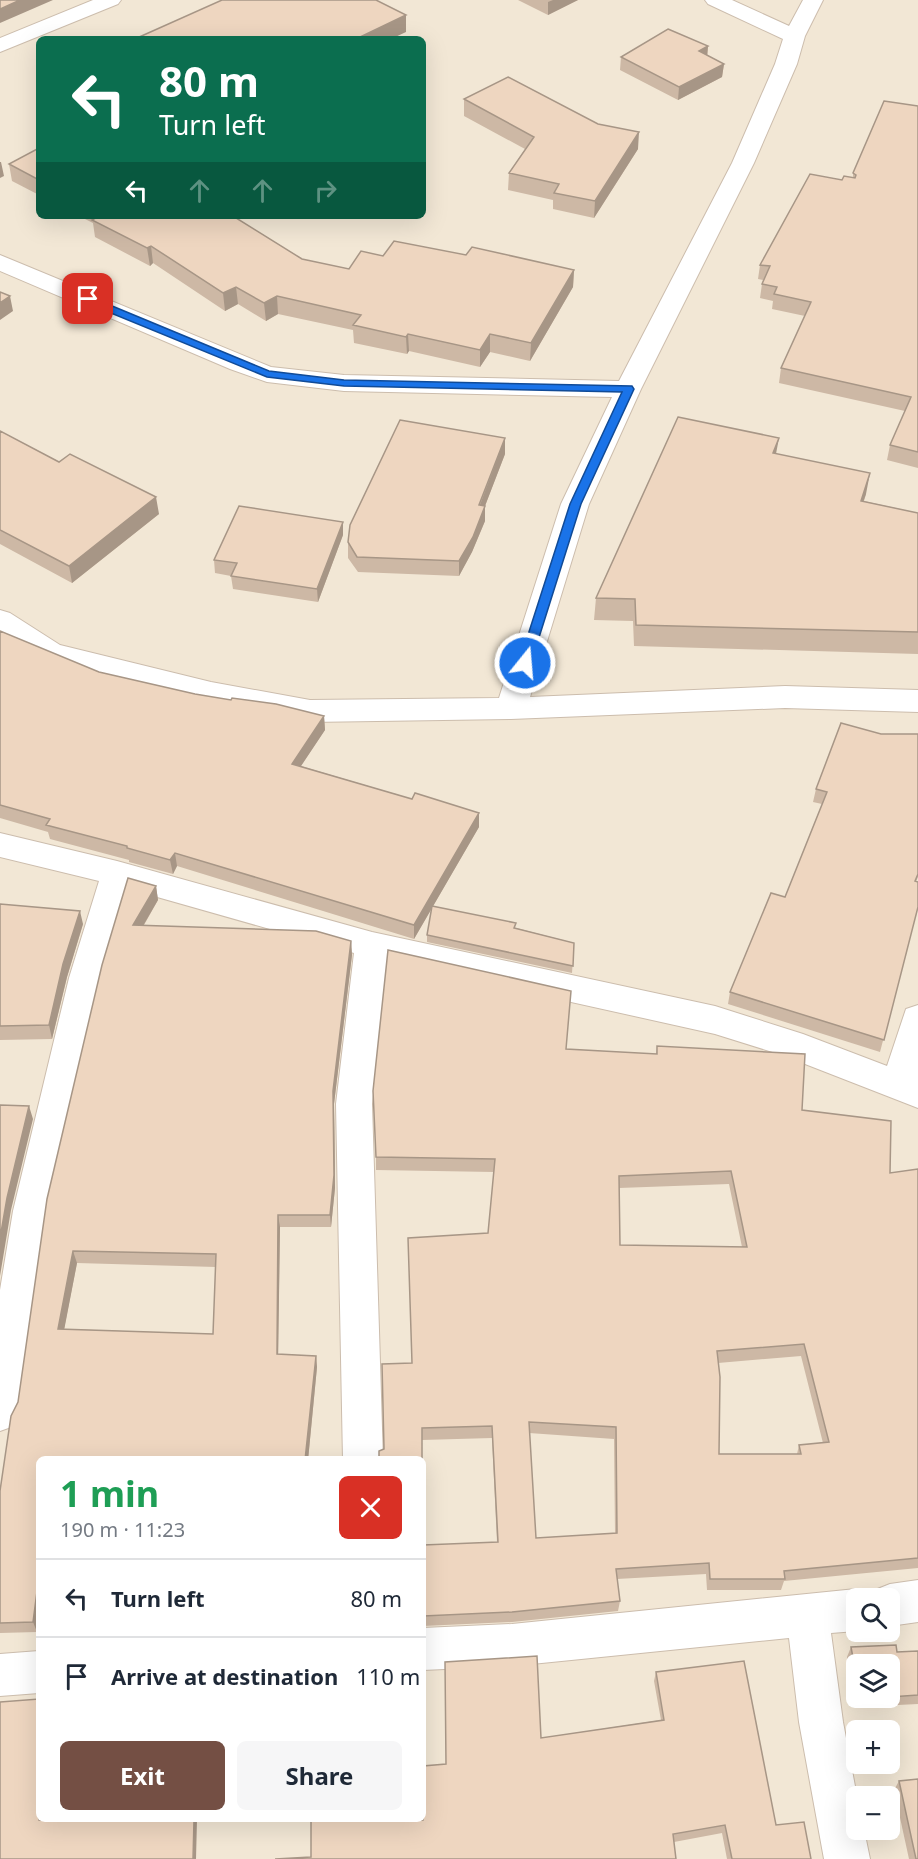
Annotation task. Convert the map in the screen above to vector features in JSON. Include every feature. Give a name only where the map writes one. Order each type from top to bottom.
[{"type":"street","points":[[0,46],[111,0]]},
{"type":"street","points":[[715,0],[794,36]]},
{"type":"street","points":[[511,708],[575,504],[628,389],[743,163],[786,64],[794,36],[813,0]]},
{"type":"street","points":[[0,262],[267,374],[344,383],[628,389]]},
{"type":"street","points":[[0,620],[51,653],[211,693],[310,711],[511,708],[785,697],[918,701]]},
{"type":"street","points":[[0,845],[117,873],[372,945],[715,1020],[791,1044],[908,1090],[918,1019]]},
{"type":"street","points":[[0,1413],[31,1211],[83,989],[117,873]]},
{"type":"street","points":[[363,1456],[354,1104],[372,945]]},
{"type":"street","points":[[900,1604],[918,1601]]},
{"type":"street","points":[[426,1649],[512,1645],[846,1611]]},
{"type":"street","points":[[808,1616],[821,1722],[847,1859]]},
{"type":"street","points":[[0,1675],[36,1672]]},
{"type":"shaded area","points":[[0,0],[918,0],[918,1859],[0,1859]]},
{"type":"building","points":[[0,0],[20,0],[0,9]]},
{"type":"building","points":[[222,0],[376,0],[406,15],[362,36],[141,36]]},
{"type":"building","points":[[668,29],[708,46],[699,51],[724,64],[679,87],[621,57]]},
{"type":"building","points":[[508,77],[598,124],[639,132],[595,201],[554,193],[559,184],[509,173],[534,137],[464,99]]},
{"type":"building","points":[[884,101],[918,106],[918,452],[890,445],[911,397],[781,368],[811,302],[774,294],[777,287],[762,284],[770,266],[760,265],[810,174],[842,180],[844,176],[855,178],[856,175],[853,173]]},
{"type":"building","points":[[36,150],[36,178],[9,164]]},
{"type":"building","points":[[238,219],[302,259],[349,269],[361,251],[383,256],[394,241],[466,255],[472,247],[574,270],[531,343],[490,334],[480,350],[353,325],[361,315],[277,296],[264,303],[236,287],[223,293],[151,246],[147,248],[92,220]]},
{"type":"building","points":[[0,292],[10,296],[0,303]]},
{"type":"building","points":[[678,417],[779,438],[773,453],[870,473],[861,501],[918,513],[918,632],[636,625],[635,599],[596,598]]},
{"type":"building","points":[[400,420],[505,438],[479,505],[485,506],[473,537],[459,561],[357,557],[348,542],[350,525]]},
{"type":"building","points":[[0,431],[59,462],[70,454],[156,497],[69,566],[0,530]]},
{"type":"building","points":[[239,506],[343,522],[317,589],[231,576],[237,563],[214,560]]},
{"type":"building","points":[[0,631],[99,672],[195,694],[276,704],[324,716],[292,764],[412,799],[415,793],[479,813],[414,925],[175,853],[170,860],[46,825],[50,819],[0,805]]},
{"type":"building","points":[[841,723],[881,734],[918,734],[918,874],[915,881],[918,882],[918,907],[884,1040],[730,992],[771,893],[785,897],[827,792],[816,789]]},
{"type":"building","points":[[128,878],[156,886],[133,925],[316,931],[351,941],[333,1091],[334,1175],[330,1215],[278,1215],[277,1354],[316,1356],[305,1456],[36,1456],[36,1599],[33,1622],[0,1623],[0,1491],[11,1416],[18,1402],[47,1199],[102,965]],"holes":[[[73,1251],[216,1254],[213,1334],[58,1329]]]},
{"type":"building","points":[[0,904],[80,911],[63,964],[49,1025],[0,1026]]},
{"type":"building","points":[[432,906],[516,923],[514,928],[574,943],[573,966],[427,935]]},
{"type":"building","points":[[388,950],[571,991],[566,1049],[657,1054],[657,1046],[805,1054],[802,1110],[891,1121],[890,1173],[918,1169],[918,1558],[784,1571],[785,1579],[710,1579],[709,1563],[616,1569],[620,1601],[512,1612],[426,1616],[426,1545],[498,1542],[492,1426],[422,1428],[422,1456],[379,1456],[379,1451],[384,1449],[382,1364],[412,1363],[408,1238],[488,1233],[495,1159],[376,1157],[373,1091]],"holes":[[[731,1171],[747,1247],[620,1245],[619,1176]],[[804,1344],[829,1442],[799,1445],[801,1454],[719,1454],[720,1377],[717,1351]],[[529,1422],[616,1427],[617,1533],[536,1538]]]},
{"type":"building","points":[[0,1105],[29,1106],[0,1238]]},
{"type":"building","points":[[896,1645],[897,1652],[918,1651],[918,1695],[900,1696],[900,1654],[852,1654],[851,1647]]},
{"type":"building","points":[[537,1656],[541,1738],[664,1720],[656,1672],[744,1661],[776,1825],[804,1822],[811,1859],[732,1859],[725,1825],[673,1834],[676,1859],[275,1859],[311,1857],[311,1822],[426,1822],[426,1766],[446,1764],[445,1662]]},
{"type":"building","points":[[36,1699],[36,1822],[194,1822],[193,1859],[0,1859],[0,1702]]},
{"type":"building","points":[[918,1779],[918,1859],[916,1859],[899,1781]]},
{"type":"route","points":[[88,299],[267,374],[344,383],[628,389],[575,504],[525,663]]}]
